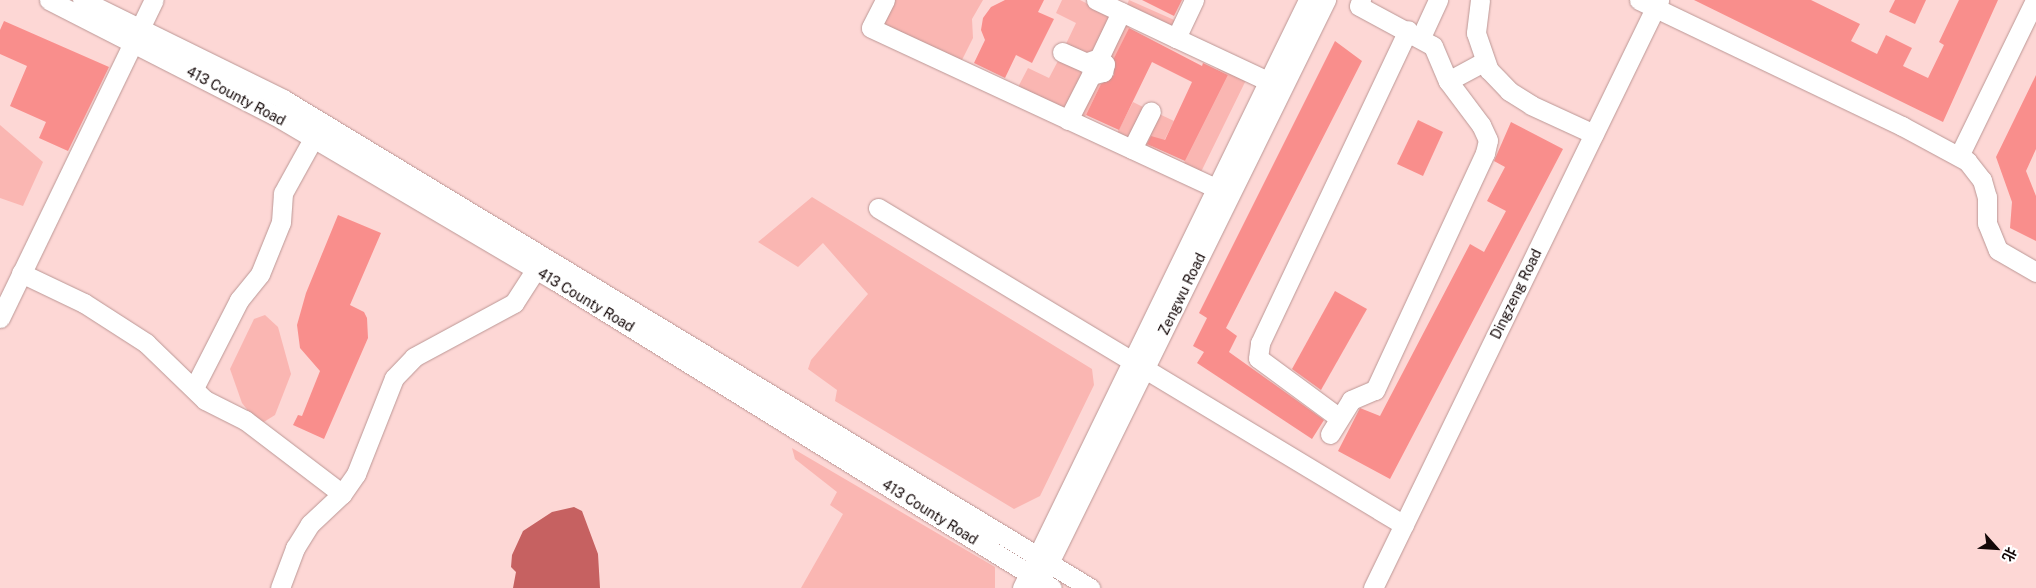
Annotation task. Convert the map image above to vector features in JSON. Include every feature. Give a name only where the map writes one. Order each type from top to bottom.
[{"type":"street","points":[[49,0],[136,36]]},
{"type":"street","points":[[82,0],[136,36]]},
{"type":"street","points":[[0,318],[154,0]]},
{"type":"street","points":[[885,0],[871,28],[1216,188]]},
{"type":"street","points":[[1098,0],[1268,81]]},
{"type":"street","points":[[1176,38],[1194,0]]},
{"type":"street","name":"Zengwu Road","points":[[1138,365],[1216,188],[1308,0]]},
{"type":"street","name":"Zengwu Road","points":[[1036,584],[1043,560],[1138,365],[1326,0]]},
{"type":"street","points":[[1361,0],[1359,6],[1414,34],[1433,46],[1448,81],[1488,140],[1485,153],[1375,390],[1351,400],[1334,426],[1258,358],[1260,343],[1414,34],[1438,0]]},
{"type":"street","points":[[1480,0],[1476,33],[1485,61],[1509,91],[1594,134]]},
{"type":"street","points":[[1959,156],[2035,0]]},
{"type":"street","points":[[1651,3],[1902,126],[1959,156],[1982,180],[1987,197],[1987,223],[1998,250],[2036,272]]},
{"type":"street","name":"Dingzeng Road","points":[[1374,588],[1594,134],[1651,3]]},
{"type":"street","points":[[1068,120],[1092,65],[1121,12]]},
{"type":"street","name":"413 County Road","points":[[136,36],[317,130],[1090,588]]},
{"type":"street","points":[[1062,52],[1092,65]]},
{"type":"street","points":[[1448,81],[1485,61]]},
{"type":"street","points":[[1132,150],[1152,111]]},
{"type":"street","points":[[194,388],[239,300],[260,274],[281,222],[284,194],[317,130]]},
{"type":"street","points":[[878,208],[1404,525]]},
{"type":"street","points":[[280,588],[295,548],[310,524],[342,494],[356,474],[394,378],[414,357],[514,303],[540,262]]},
{"type":"street","name":"413 County Road","points":[[540,262],[1036,584]]},
{"type":"street","points":[[21,273],[50,285],[115,322],[146,343],[205,400],[245,420],[342,494]]},
{"type":"shaded area","points":[[890,0],[983,0],[972,19],[973,38],[960,64],[884,26],[883,17]]},
{"type":"shaded area","points":[[1062,0],[1080,0],[1108,14],[1109,20],[1094,54],[1084,56],[1065,46],[1076,23],[1056,13]]},
{"type":"shaded area","points":[[1129,0],[1181,23],[1175,34],[1125,10]]},
{"type":"shaded area","points":[[1122,23],[1130,26],[1085,117],[1117,133],[1133,102],[1147,109],[1130,145],[1078,119]]},
{"type":"shaded area","points":[[1060,57],[1080,67],[1083,78],[1067,109],[1017,89],[1028,68],[1049,78]]},
{"type":"shaded area","points":[[1220,63],[1248,76],[1199,176],[1137,148],[1155,112],[1174,121],[1164,141],[1151,146],[1184,163],[1228,75],[1217,69]]},
{"type":"shaded area","points":[[0,125],[43,162],[23,206],[0,198]]},
{"type":"shaded area","points":[[812,197],[1092,369],[1094,385],[1040,496],[1014,509],[835,401],[837,390],[808,369],[811,360],[868,294],[823,243],[798,267],[758,242]]},
{"type":"shaded area","points":[[265,315],[278,327],[291,374],[275,415],[259,425],[242,403],[230,369],[254,319]]},
{"type":"shaded area","points":[[792,448],[995,567],[995,588],[801,588],[843,514],[830,505],[837,492],[795,459]]},
{"type":"shaded area","points":[[574,507],[582,511],[598,554],[600,588],[513,588],[516,572],[511,567],[512,555],[523,531],[552,512]]},
{"type":"building","points":[[1005,0],[1044,0],[1038,12],[1054,19],[1032,63],[1016,55],[1005,78],[974,63],[985,40],[981,30],[983,18],[991,7]]},
{"type":"building","points":[[1142,0],[1182,0],[1174,16]]},
{"type":"building","points":[[1694,0],[1811,0],[1860,24],[1851,41],[1877,54],[1886,35],[1912,48],[1903,66],[1928,78],[1944,45],[1939,42],[1959,0],[1998,0],[1943,122]]},
{"type":"building","points":[[1895,0],[1926,0],[1915,24],[1889,12]]},
{"type":"building","points":[[4,21],[109,67],[68,151],[39,138],[46,122],[10,106],[27,66],[0,54],[0,30]]},
{"type":"building","points":[[1129,28],[1202,66],[1203,63],[1228,75],[1185,161],[1147,144],[1151,136],[1165,140],[1192,82],[1152,62],[1119,130],[1086,115],[1101,84],[1114,75],[1114,58]]},
{"type":"building","points":[[1335,41],[1362,61],[1226,328],[1237,336],[1229,352],[1324,420],[1312,439],[1197,363],[1204,352],[1193,346],[1207,318],[1199,313]]},
{"type":"building","points":[[2036,75],[2036,149],[2026,171],[2036,196],[2036,241],[2010,228],[2012,202],[1996,157]]},
{"type":"building","points":[[1418,120],[1443,132],[1423,176],[1397,164]]},
{"type":"building","points":[[1511,122],[1563,149],[1390,479],[1338,451],[1360,408],[1380,416],[1470,244],[1484,252],[1506,211],[1487,201],[1505,167],[1494,161]]},
{"type":"building","points":[[338,215],[381,233],[350,305],[364,312],[367,318],[368,338],[324,439],[293,425],[298,415],[302,416],[320,371],[300,348],[297,325],[306,293]]},
{"type":"building","points":[[1335,291],[1367,309],[1321,390],[1292,369]]}]
